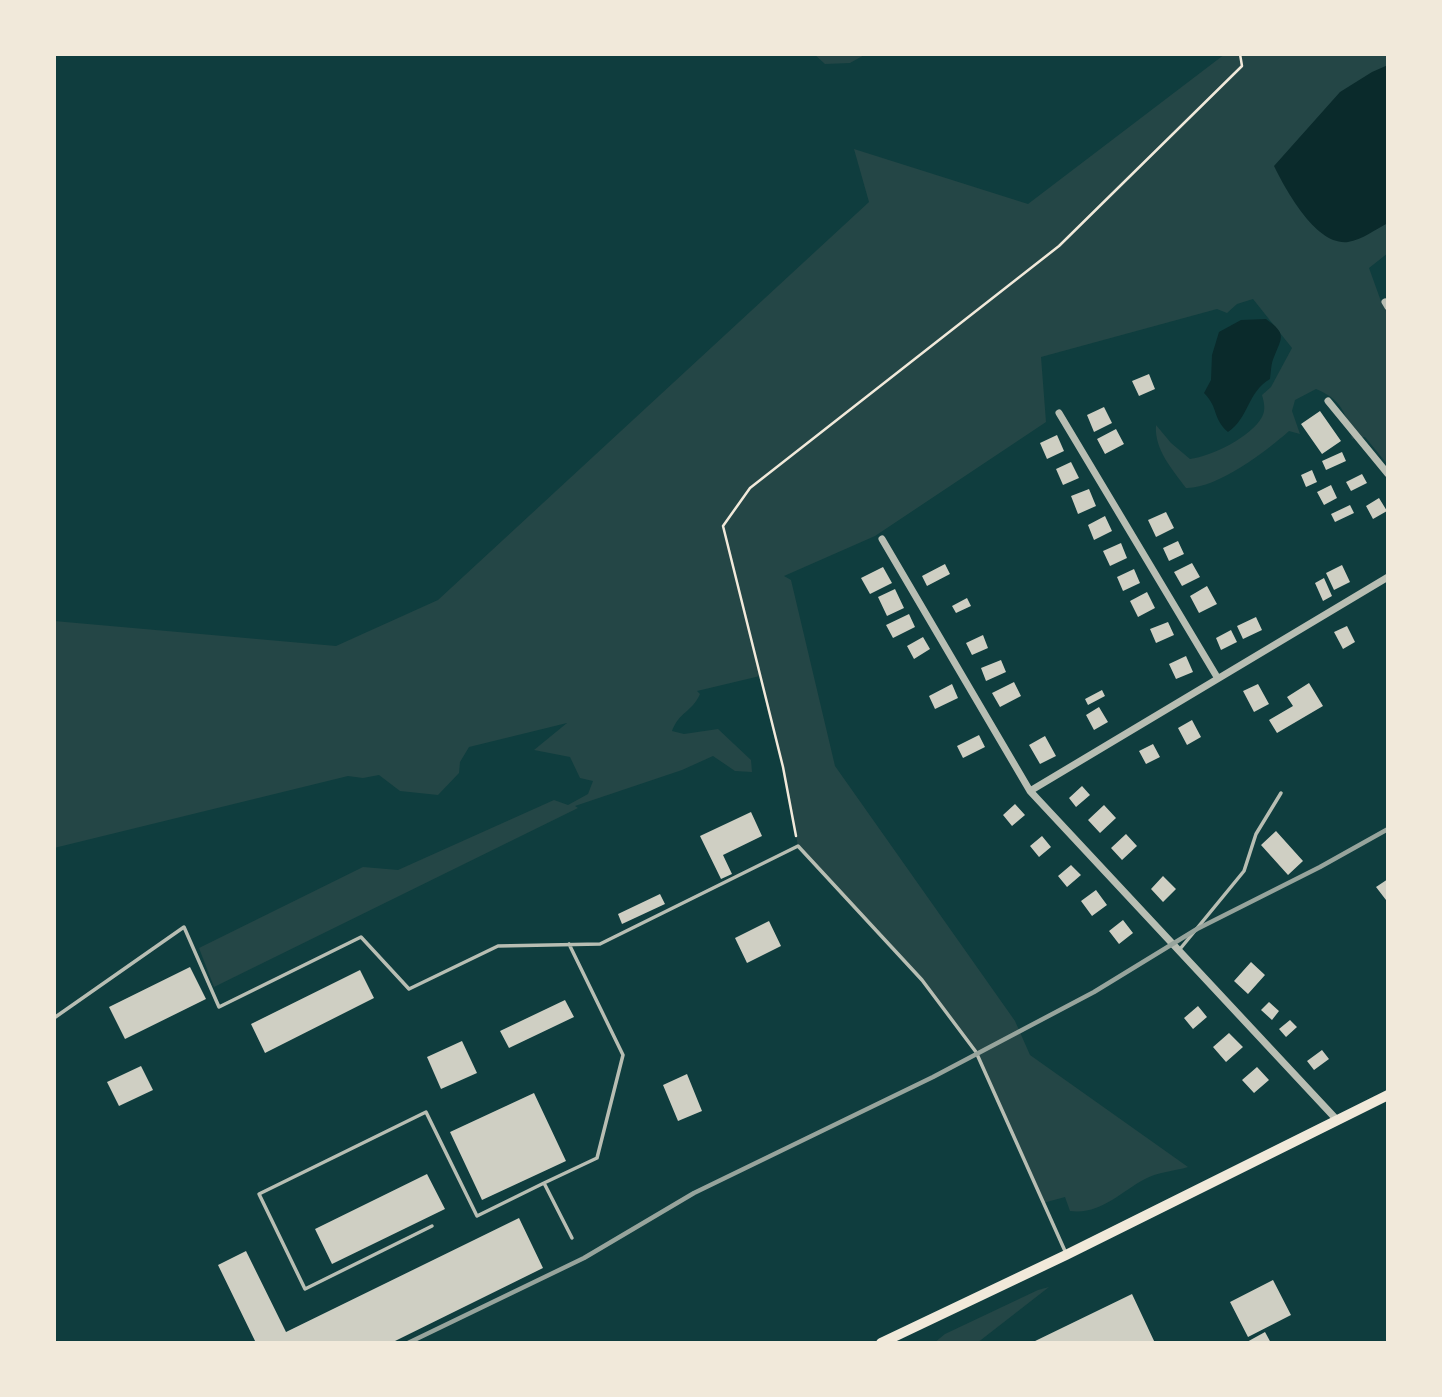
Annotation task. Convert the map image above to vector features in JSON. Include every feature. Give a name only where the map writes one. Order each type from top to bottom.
[{"type":"main road","points":[[881,1343],[1066,1255],[1388,1095]]},
{"type":"street","points":[[1328,401],[1388,474]]},
{"type":"street","points":[[1059,413],[1217,677]]},
{"type":"street","points":[[882,539],[1030,791],[1337,1120]]},
{"type":"street","points":[[1030,791],[1388,576]]},
{"type":"lane","points":[[1179,951],[1244,871],[1256,834],[1281,793]]},
{"type":"lane","points":[[54,1018],[184,927],[219,1007],[361,937],[408,989],[498,946],[600,944],[798,846],[922,981],[976,1052],[1066,1255]]},
{"type":"lane","points":[[432,1226],[305,1289],[259,1194],[426,1112],[477,1216],[597,1158],[623,1055],[569,944]]},
{"type":"lane","points":[[544,1184],[572,1238]]},
{"type":"path","points":[[798,846],[783,767],[723,526],[750,488],[1059,247],[1242,66],[1240,54]]},
{"type":"shaded area","points":[[814,54],[866,54],[850,63],[825,64]]},
{"type":"shaded area","points":[[1225,54],[1388,54],[1388,253],[1369,268],[1382,304],[1388,312],[1388,465],[1365,437],[1352,439],[1342,408],[1332,398],[1316,389],[1295,400],[1292,411],[1300,434],[1289,431],[1255,458],[1226,476],[1198,487],[1186,488],[1161,450],[1156,425],[1171,443],[1190,459],[1230,444],[1249,432],[1262,417],[1262,395],[1271,387],[1292,348],[1253,299],[1237,304],[1227,313],[1217,309],[1041,357],[1046,422],[875,536],[784,576],[791,580],[835,766],[1015,1021],[1030,1055],[1188,1167],[1150,1177],[1091,1210],[1070,1211],[1065,1197],[1043,1203],[976,1052],[922,980],[798,846],[783,767],[760,676],[697,691],[700,694],[697,700],[678,720],[672,731],[684,734],[718,729],[751,760],[752,772],[735,771],[713,756],[682,770],[575,806],[578,808],[214,987],[199,948],[363,867],[398,870],[554,800],[568,805],[588,794],[593,781],[580,778],[570,757],[534,750],[567,723],[469,747],[460,762],[459,773],[438,795],[400,791],[379,775],[363,778],[348,776],[54,848],[54,621],[336,646],[438,600],[869,202],[854,149],[1028,204]]},
{"type":"shaded area","points":[[1388,65],[1388,223],[1353,241],[1336,241],[1325,235],[1304,215],[1274,166],[1340,92]]},
{"type":"shaded area","points":[[1266,319],[1277,328],[1281,336],[1272,362],[1270,379],[1257,390],[1240,419],[1228,432],[1204,393],[1211,380],[1212,355],[1219,332],[1241,320]]},
{"type":"shaded area","points":[[1049,1287],[977,1343],[934,1343],[945,1334]]},
{"type":"building","points":[[1149,374],[1155,389],[1139,396],[1132,381]]},
{"type":"building","points":[[1104,407],[1112,423],[1094,432],[1087,415]]},
{"type":"building","points":[[1320,411],[1341,441],[1322,454],[1301,424]]},
{"type":"building","points":[[1116,429],[1124,444],[1105,454],[1097,439]]},
{"type":"building","points":[[1057,435],[1064,451],[1047,459],[1040,443]]},
{"type":"building","points":[[1342,452],[1346,461],[1326,470],[1322,461]]},
{"type":"building","points":[[1071,462],[1079,478],[1063,485],[1056,469]]},
{"type":"building","points":[[1312,470],[1317,482],[1306,487],[1301,475]]},
{"type":"building","points":[[1362,474],[1367,483],[1351,491],[1346,482]]},
{"type":"building","points":[[1331,485],[1337,498],[1324,505],[1317,492]]},
{"type":"building","points":[[1089,489],[1096,506],[1078,514],[1071,496]]},
{"type":"building","points":[[1379,498],[1387,511],[1373,519],[1366,506]]},
{"type":"building","points":[[1350,505],[1354,513],[1335,522],[1331,514]]},
{"type":"building","points":[[1166,512],[1174,528],[1156,537],[1148,520]]},
{"type":"building","points":[[1105,516],[1112,531],[1094,540],[1088,525]]},
{"type":"building","points":[[1178,541],[1184,554],[1169,561],[1163,548]]},
{"type":"building","points":[[1121,543],[1127,558],[1110,566],[1103,551]]},
{"type":"building","points":[[1192,563],[1200,577],[1182,586],[1174,572]]},
{"type":"building","points":[[945,564],[950,574],[927,586],[922,576]]},
{"type":"building","points":[[1342,565],[1350,582],[1334,590],[1326,573]]},
{"type":"building","points":[[883,567],[892,583],[870,594],[861,578]]},
{"type":"building","points":[[1134,569],[1140,583],[1123,591],[1117,577]]},
{"type":"building","points":[[1324,578],[1332,596],[1323,601],[1315,583]]},
{"type":"building","points":[[1207,586],[1217,604],[1199,613],[1190,596]]},
{"type":"building","points":[[895,589],[904,608],[887,616],[878,597]]},
{"type":"building","points":[[1147,592],[1155,608],[1138,617],[1130,601]]},
{"type":"building","points":[[967,598],[971,606],[956,613],[952,606]]},
{"type":"building","points":[[909,614],[915,627],[893,638],[886,625]]},
{"type":"building","points":[[1256,617],[1262,630],[1243,639],[1237,626]]},
{"type":"building","points":[[1168,622],[1174,635],[1156,643],[1150,629]]},
{"type":"building","points":[[1347,626],[1355,642],[1343,649],[1334,632]]},
{"type":"building","points":[[1231,630],[1237,642],[1221,650],[1216,638]]},
{"type":"building","points":[[983,635],[988,648],[972,655],[966,643]]},
{"type":"building","points":[[923,637],[930,649],[914,659],[907,646]]},
{"type":"building","points":[[1186,656],[1193,672],[1176,679],[1169,664]]},
{"type":"building","points":[[1001,660],[1006,672],[986,681],[981,668]]},
{"type":"building","points":[[1014,682],[1021,696],[1000,707],[992,693]]},
{"type":"building","points":[[1309,683],[1323,706],[1277,733],[1269,720],[1293,706],[1287,697]]},
{"type":"building","points":[[952,684],[958,698],[935,709],[929,696]]},
{"type":"building","points":[[1258,684],[1269,704],[1254,712],[1243,691]]},
{"type":"building","points":[[1102,690],[1105,696],[1088,705],[1085,699]]},
{"type":"building","points":[[1099,707],[1108,722],[1094,730],[1086,715]]},
{"type":"building","points":[[1192,720],[1201,737],[1187,745],[1178,728]]},
{"type":"building","points":[[979,735],[985,747],[963,758],[957,746]]},
{"type":"building","points":[[1045,736],[1056,756],[1040,764],[1029,745]]},
{"type":"building","points":[[1153,744],[1160,757],[1146,764],[1139,751]]},
{"type":"building","points":[[1082,786],[1090,795],[1076,807],[1069,798]]},
{"type":"building","points":[[1015,804],[1025,815],[1012,826],[1003,815]]},
{"type":"building","points":[[1104,805],[1116,818],[1100,833],[1088,820]]},
{"type":"building","points":[[751,812],[762,836],[723,855],[732,874],[721,879],[700,836]]},
{"type":"building","points":[[1276,831],[1303,861],[1288,875],[1261,845]]},
{"type":"building","points":[[1126,834],[1137,846],[1122,860],[1111,848]]},
{"type":"building","points":[[1042,836],[1051,847],[1039,857],[1030,846]]},
{"type":"building","points":[[1071,865],[1081,875],[1067,887],[1058,876]]},
{"type":"building","points":[[1163,876],[1176,889],[1163,902],[1151,889]]},
{"type":"building","points":[[1388,879],[1388,899],[1386,900],[1376,887]]},
{"type":"building","points":[[1096,890],[1107,905],[1092,916],[1081,901]]},
{"type":"building","points":[[660,894],[665,904],[622,924],[618,914]]},
{"type":"building","points":[[1123,920],[1133,933],[1119,944],[1109,931]]},
{"type":"building","points":[[769,921],[781,946],[747,963],[735,938]]},
{"type":"building","points":[[1251,962],[1265,975],[1248,994],[1234,981]]},
{"type":"building","points":[[190,967],[206,999],[125,1039],[109,1007]]},
{"type":"building","points":[[360,970],[374,998],[265,1053],[251,1024]]},
{"type":"building","points":[[565,1000],[574,1017],[509,1048],[500,1031]]},
{"type":"building","points":[[1269,1002],[1279,1011],[1272,1020],[1261,1010]]},
{"type":"building","points":[[1198,1006],[1207,1017],[1193,1029],[1184,1018]]},
{"type":"building","points":[[1290,1020],[1297,1027],[1286,1037],[1279,1029]]},
{"type":"building","points":[[1229,1033],[1243,1047],[1226,1062],[1213,1047]]},
{"type":"building","points":[[462,1041],[477,1073],[441,1089],[427,1057]]},
{"type":"building","points":[[1322,1050],[1329,1059],[1314,1070],[1307,1061]]},
{"type":"building","points":[[141,1066],[153,1090],[119,1106],[107,1082]]},
{"type":"building","points":[[1257,1067],[1269,1080],[1254,1093],[1242,1080]]},
{"type":"building","points":[[687,1074],[702,1111],[678,1121],[663,1085]]},
{"type":"building","points":[[534,1093],[566,1161],[482,1200],[450,1132]]},
{"type":"building","points":[[427,1174],[445,1209],[332,1264],[315,1229]]},
{"type":"building","points":[[519,1218],[543,1268],[391,1343],[256,1343],[218,1265],[246,1251],[286,1332]]},
{"type":"building","points":[[1273,1280],[1291,1315],[1248,1337],[1230,1302]]},
{"type":"building","points":[[1132,1294],[1155,1343],[1031,1343]]},
{"type":"building","points":[[1265,1332],[1271,1343],[1245,1343]]},
{"type":"railway","points":[[408,1343],[584,1258],[694,1193],[933,1077],[1094,992],[1197,929],[1320,867],[1388,829]]}]
